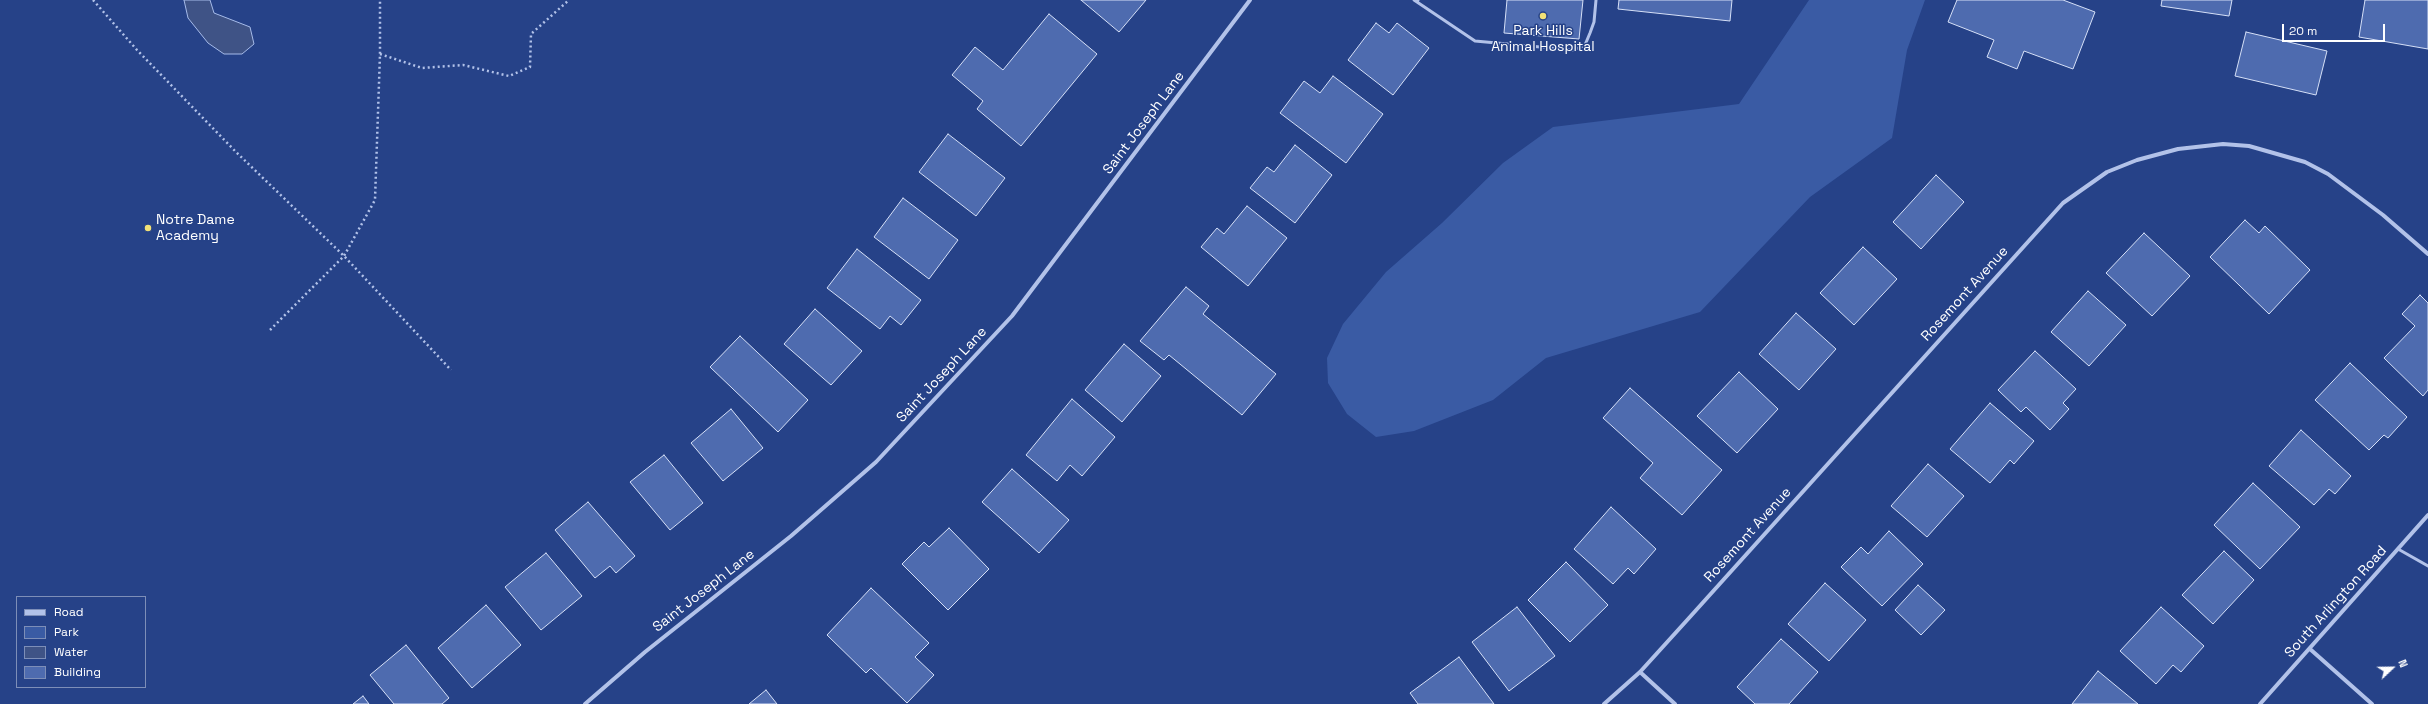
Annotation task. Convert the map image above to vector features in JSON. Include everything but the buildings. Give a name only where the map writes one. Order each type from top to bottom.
[{"type":"street","name":"Saint Joseph Lane","points":[[585,704],[645,652],[792,536],[881,456],[1012,316],[1250,0]]},
{"type":"street","name":"Rosemont Avenue","points":[[1604,704],[1640,672],[2063,203],[2107,172],[2137,160],[2178,149],[2223,144],[2249,146],[2305,162],[2328,174],[2383,215],[2428,254]]},
{"type":"street","name":"South Arlington Road","points":[[2260,704],[2428,515]]},
{"type":"street","points":[[2310,649],[2372,704]]},
{"type":"street","points":[[1640,672],[1676,704]]},
{"type":"lane","points":[[1416,1],[1475,41],[1573,50],[1585,45],[1594,22],[1596,0]]},
{"type":"lane","points":[[2398,549],[2428,566]]},
{"type":"path","points":[[93,0],[137,50],[231,147],[344,256],[451,370]]},
{"type":"path","points":[[270,330],[344,256],[375,200],[380,54],[380,0]]},
{"type":"path","points":[[380,54],[422,68],[463,64],[509,76],[530,67],[531,34],[569,0]]},
{"type":"green space","points":[[1809,0],[1925,0],[1907,50],[1892,138],[1810,197],[1700,312],[1546,358],[1493,400],[1414,431],[1376,437],[1347,414],[1328,383],[1327,358],[1343,324],[1386,272],[1442,223],[1503,163],[1553,127],[1739,104]]},
{"type":"water","points":[[184,0],[210,0],[214,13],[250,27],[254,44],[242,54],[224,54],[208,43],[188,18]]},
{"type":"place","name":"Park Hills Animal Hospital","points":[[1543,16]]},
{"type":"place","name":"Notre Dame Academy","points":[[148,228]]}]
